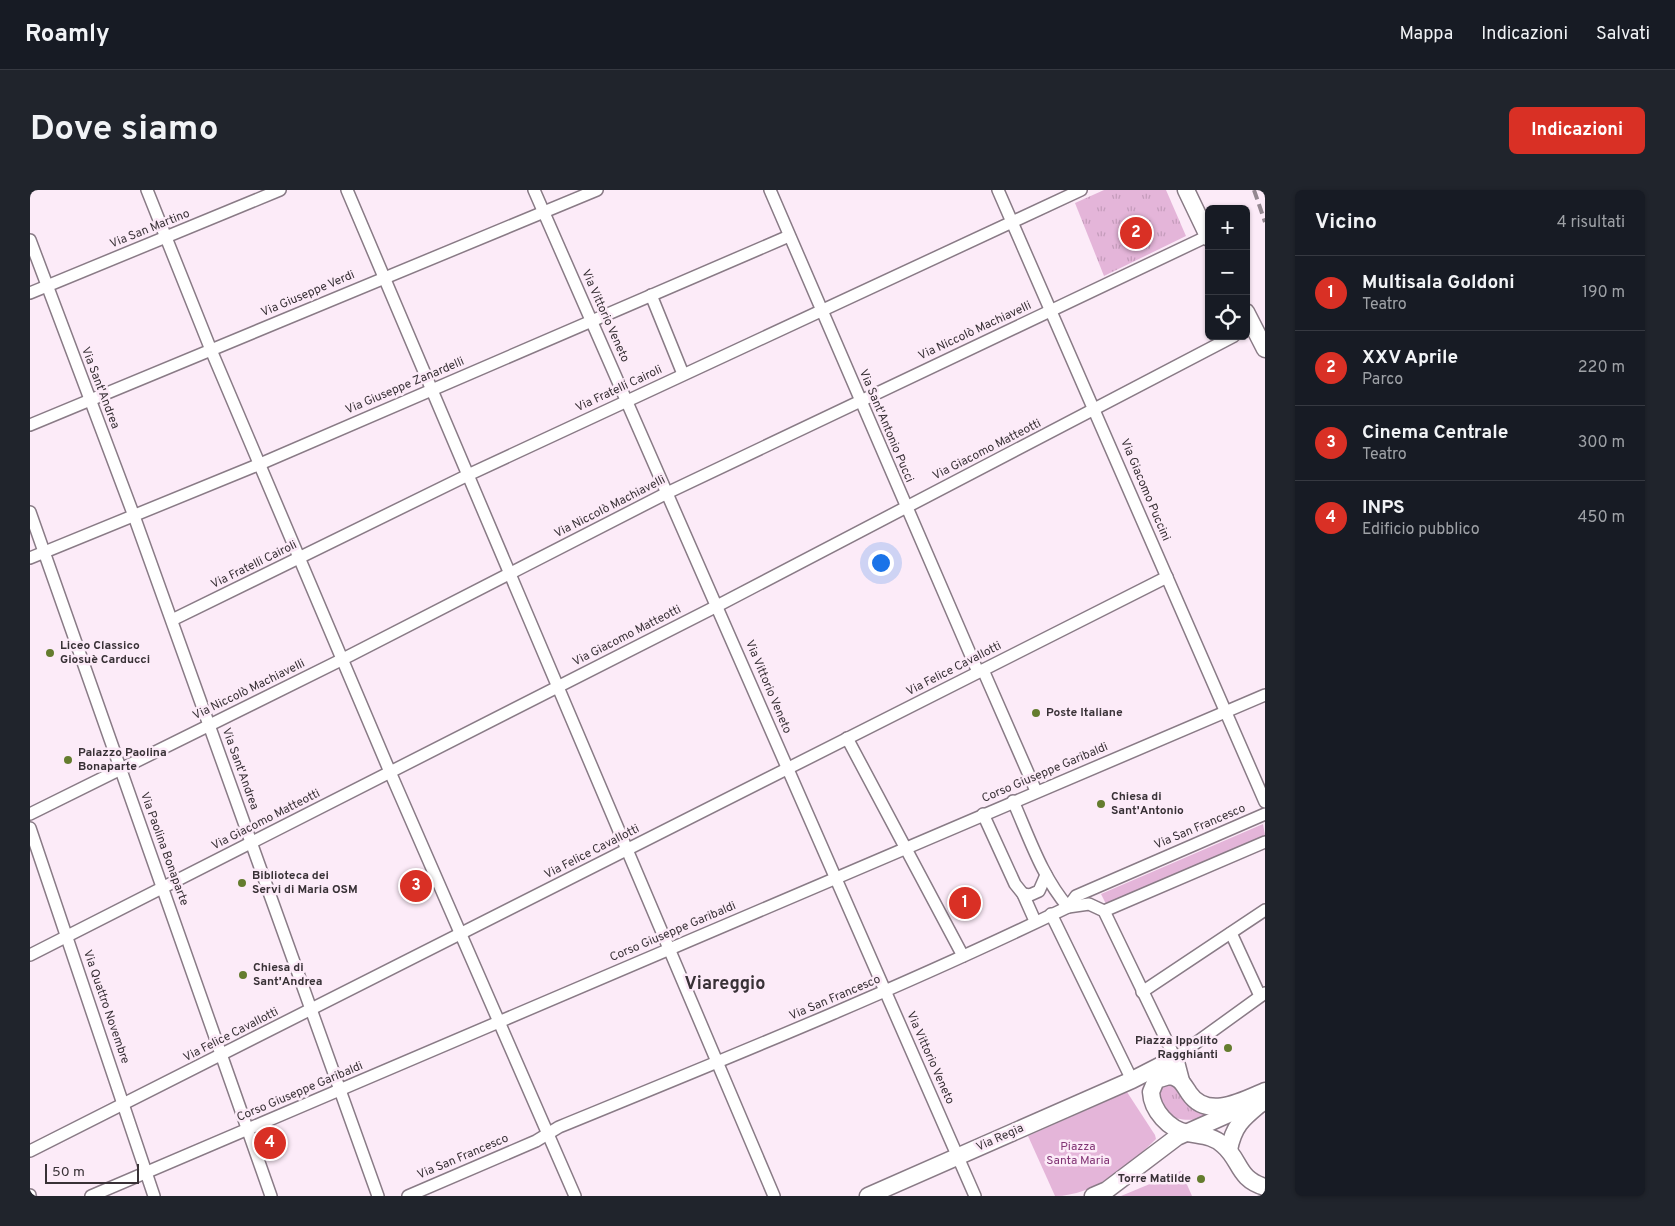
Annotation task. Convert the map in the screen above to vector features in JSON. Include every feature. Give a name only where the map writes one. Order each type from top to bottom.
[{"type":"street","points":[[148,190],[211,350],[344,659],[459,935],[575,1196]]},
{"type":"street","name":"Via San Martino","points":[[30,292],[280,190]]},
{"type":"street","points":[[346,190],[670,949],[716,1064],[774,1196]]},
{"type":"street","name":"Via Vittorio Veneto","points":[[534,190],[975,1196]]},
{"type":"street","name":"Via Giuseppe Verdi","points":[[30,425],[597,190]]},
{"type":"street","name":"Via Sant'Antonio Pucci","points":[[770,190],[859,401],[1036,791]]},
{"type":"street","name":"Via Giacomo Puccini","points":[[998,190],[1095,410],[1224,712],[1265,802]]},
{"type":"street","name":"Via Fratelli Cairoli","points":[[172,620],[468,475],[821,309],[1082,190]]},
{"type":"street","points":[[1186,191],[1205,231]]},
{"type":"street","name":"Via Giuseppe Zanardelli","points":[[30,558],[260,464],[430,389],[790,236]]},
{"type":"street","name":"Via Niccolò Machiavelli","points":[[30,814],[344,659],[668,493],[1205,238]]},
{"type":"street","name":"Via Sant'Andrea","points":[[30,240],[172,620],[378,1196]]},
{"type":"street","points":[[651,295],[683,374]]},
{"type":"street","points":[[1250,325],[1265,349]]},
{"type":"street","name":"Via Giacomo Matteotti","points":[[30,955],[558,688],[1226,340]]},
{"type":"street","name":"Via Paolina Bonaparte","points":[[30,512],[163,888],[220,1056],[271,1196]]},
{"type":"street","name":"Via Felice Cavallotti","points":[[30,1151],[1167,577]]},
{"type":"street","name":"Corso Giuseppe Garibaldi","points":[[91,1196],[1036,791],[1265,695]]},
{"type":"street","points":[[847,738],[963,956]]},
{"type":"street","points":[[1013,801],[1046,875],[1068,906],[1089,904],[1104,911],[1175,1058],[1181,1081]]},
{"type":"street","points":[[983,814],[1015,884],[1023,894],[1035,921]]},
{"type":"street","name":"Via San Francesco","points":[[408,1196],[568,1124],[716,1064],[885,992],[1068,906],[1076,896],[1265,814]]},
{"type":"street","name":"Via Quattro Novembre","points":[[30,828],[68,936],[154,1196]]},
{"type":"street","points":[[1104,911],[1265,842]]},
{"type":"street","points":[[1023,894],[1030,895],[1039,891],[1046,875]]},
{"type":"street","points":[[1142,992],[1265,910]]},
{"type":"street","points":[[1051,914],[1132,1080]]},
{"type":"street","points":[[1231,933],[1262,995]]},
{"type":"street","name":"Via Regia","points":[[868,1196],[1132,1080],[1175,1058],[1262,995]]},
{"type":"street","points":[[1264,1186],[1244,1176],[1229,1150],[1210,1136],[1187,1133],[1166,1121],[1154,1106],[1150,1092],[1154,1083],[1160,1077],[1173,1076],[1181,1081],[1197,1102],[1213,1107],[1234,1104],[1265,1091]]},
{"type":"street","name":"Via Regia","points":[[1132,1080],[1160,1077]]},
{"type":"street","points":[[1229,1150],[1234,1131],[1241,1120],[1265,1099]]},
{"type":"street","points":[[1092,1196],[1107,1190],[1164,1145],[1265,1099]]},
{"type":"street","points":[[1208,1124],[1224,1124],[1241,1120],[1265,1110]]},
{"type":"green space","points":[[1104,190],[1166,190],[1186,236],[1104,276],[1075,203]]},
{"type":"green space","points":[[1263,824],[1265,835],[1106,904],[1101,894]]},
{"type":"green space","points":[[1171,1082],[1209,1114],[1209,1118],[1189,1120],[1175,1118],[1170,1114],[1161,1101],[1157,1090]]},
{"type":"green space","name":"Piazza Santa Maria","points":[[1127,1092],[1156,1139],[1134,1159],[1097,1185],[1069,1195],[1055,1196],[1028,1136]]},
{"type":"green space","points":[[1181,1171],[1192,1196],[1121,1196]]},
{"type":"railway","points":[[1254,190],[1265,222]]},
{"type":"place","name":"XXV Aprile","points":[[1136,233]]},
{"type":"place","name":"Liceo Classico Giosuè Carducci","points":[[50,653]]},
{"type":"place","name":"Poste Italiane","points":[[1036,713]]},
{"type":"place","name":"Palazzo Paolina Bonaparte","points":[[68,760]]},
{"type":"place","name":"Chiesa di Sant'Antonio","points":[[1101,804]]},
{"type":"place","name":"Biblioteca dei Servi di Maria OSM","points":[[242,883]]},
{"type":"place","name":"Cinema Centrale","points":[[416,886]]},
{"type":"place","name":"Multisala Goldoni","points":[[965,903]]},
{"type":"place","name":"Chiesa di Sant'Andrea","points":[[243,975]]},
{"type":"place","name":"Piazza Ippolito Ragghianti","points":[[1228,1048]]},
{"type":"place","name":"INPS","points":[[270,1143]]},
{"type":"place","name":"Torre Matilde","points":[[1201,1179]]},
{"type":"district","name":"Viareggio","points":[[725,984]]}]
